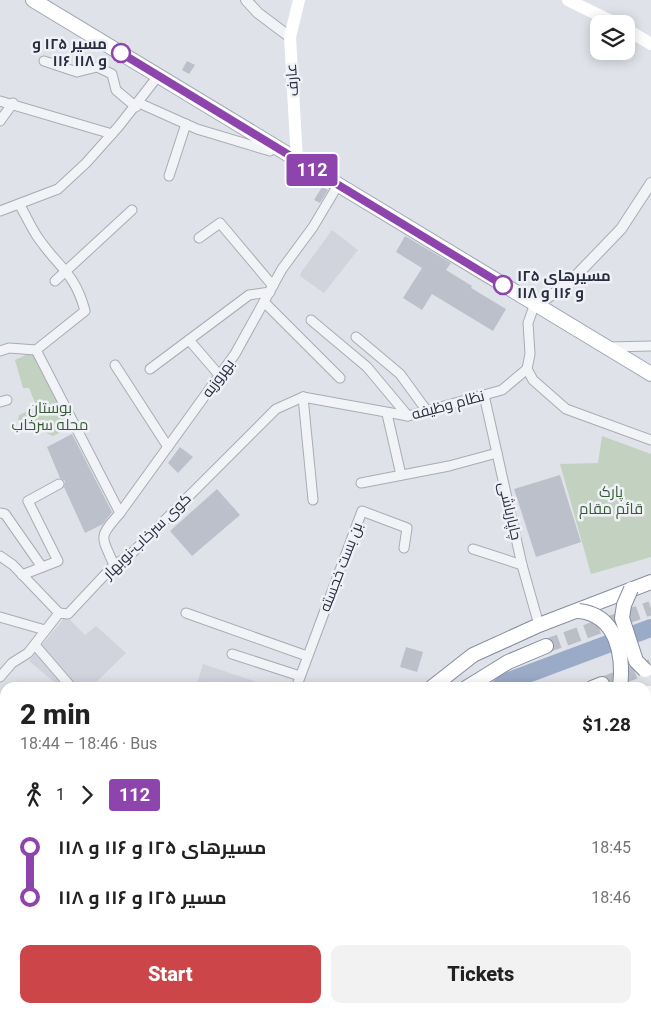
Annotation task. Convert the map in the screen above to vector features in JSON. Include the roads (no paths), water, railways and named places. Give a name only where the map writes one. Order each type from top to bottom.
[{"type":"main road","points":[[33,0],[651,374]]},
{"type":"main road","name":"عارف","points":[[297,161],[290,37],[299,0]]},
{"type":"main road","points":[[568,0],[598,15]]},
{"type":"main road","points":[[635,35],[651,44]]},
{"type":"main road","points":[[439,682],[473,655],[651,582]]},
{"type":"main road","points":[[631,589],[624,605],[622,618],[636,661],[649,670]]},
{"type":"main road","points":[[579,611],[600,617],[608,624],[622,666],[621,682]]},
{"type":"main road","points":[[476,682],[508,662],[546,646]]},
{"type":"street","points":[[246,0],[258,13],[290,37]]},
{"type":"street","points":[[44,61],[77,72],[97,66],[112,74],[116,90],[138,105],[186,124],[270,151],[273,146]]},
{"type":"street","points":[[0,211],[58,189],[138,105],[158,76]]},
{"type":"street","points":[[0,101],[13,103],[112,134]]},
{"type":"street","points":[[0,121],[13,103]]},
{"type":"street","points":[[169,176],[186,124]]},
{"type":"street","points":[[651,183],[621,228],[569,283],[533,308],[528,323],[530,354],[527,369],[533,380],[566,409],[651,440]]},
{"type":"street","name":"بهروزیه","points":[[114,566],[102,538],[103,532],[120,513],[235,354],[282,269],[313,227],[338,185]]},
{"type":"street","points":[[0,352],[9,348],[36,350],[85,311],[80,292],[67,271],[39,239],[19,204]]},
{"type":"street","points":[[55,281],[132,210]]},
{"type":"street","points":[[150,369],[249,295],[271,289],[220,223],[199,238]]},
{"type":"street","points":[[264,302],[340,378]]},
{"type":"street","points":[[311,320],[367,367],[408,416]]},
{"type":"street","points":[[356,338],[400,374],[427,411]]},
{"type":"street","points":[[189,340],[220,376]]},
{"type":"street","points":[[606,347],[651,346]]},
{"type":"street","points":[[36,350],[120,513]]},
{"type":"street","points":[[115,366],[168,447]]},
{"type":"street","name":"نظام وظیفه","points":[[303,397],[387,414],[408,416],[502,390],[527,369]]},
{"type":"street","name":"چاپارباشی","points":[[484,395],[522,565],[540,626]]},
{"type":"street","points":[[303,397],[313,500]]},
{"type":"street","name":"کوی سرخاب-نوبهار","points":[[0,678],[12,663],[28,653],[60,612],[68,614],[114,566],[129,556],[276,409],[303,397]]},
{"type":"street","points":[[387,414],[401,475]]},
{"type":"street","points":[[361,483],[497,453]]},
{"type":"street","points":[[22,575],[58,561],[28,501],[59,484]]},
{"type":"street","name":"بن بست خجسته","points":[[298,682],[306,656],[362,511],[407,528],[404,548]]},
{"type":"street","points":[[0,513],[5,514],[42,567]]},
{"type":"street","points":[[473,549],[522,565]]},
{"type":"street","points":[[0,556],[60,612]]},
{"type":"street","points":[[186,613],[306,656]]},
{"type":"street","points":[[0,617],[45,630]]},
{"type":"street","points":[[35,645],[67,682]]},
{"type":"street","points":[[232,654],[300,676]]},
{"type":"waterway","points":[[506,682],[651,628]]},
{"type":"tunnel","points":[[546,646],[651,608]]},
{"type":"tunnel","points":[[607,682],[651,666]]},
{"type":"place","name":"مسیر ۱۲۵ و ۱۱۶ و ۱۱۸","points":[[121,53]]},
{"type":"place","name":"مسیرهای ۱۲۵ و ۱۱۶ و ۱۱۸","points":[[503,285]]},
{"type":"park label","name":"بوستان محله سرخاب","points":[[50,416]]},
{"type":"park label","name":"پارک قائم مقام","points":[[611,500]]}]
